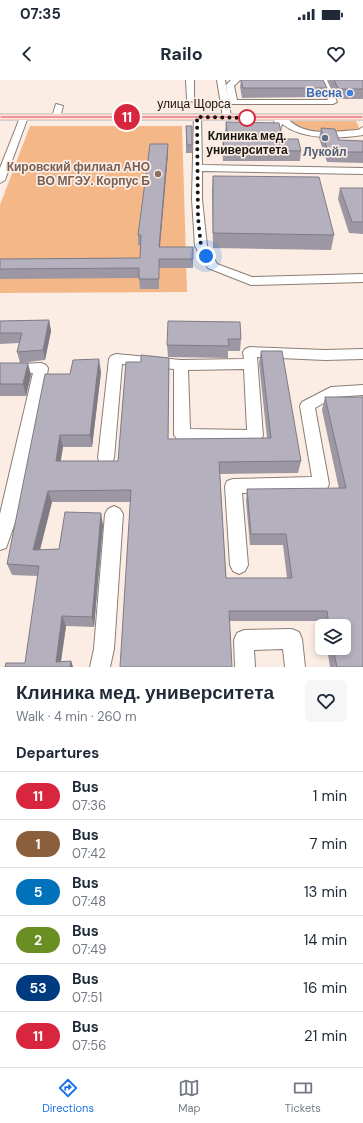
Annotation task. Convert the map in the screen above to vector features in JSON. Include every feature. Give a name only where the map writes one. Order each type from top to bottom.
[{"type":"main road","name":"улица Щорса","points":[[0,117],[197,117],[228,107],[279,118],[363,118]]},
{"type":"lane","points":[[190,80],[191,100]]},
{"type":"lane","points":[[222,80],[228,107]]},
{"type":"lane","points":[[228,107],[230,85],[236,80]]},
{"type":"lane","points":[[228,107],[333,102],[323,80]]},
{"type":"lane","points":[[56,117],[59,106]]},
{"type":"lane","points":[[228,107],[336,107]]},
{"type":"lane","points":[[0,180],[24,117]]},
{"type":"lane","points":[[197,117],[198,218],[201,246],[212,266],[251,281],[363,278]]},
{"type":"lane","points":[[276,130],[279,118],[289,126],[305,133],[361,133],[363,130]]},
{"type":"lane","points":[[197,168],[363,171]]},
{"type":"lane","points":[[181,365],[182,435],[255,436],[250,352],[325,355],[363,354]]},
{"type":"lane","points":[[106,458],[116,359],[181,365],[251,364]]},
{"type":"lane","points":[[0,370],[40,368],[40,382],[8,517],[0,542]]},
{"type":"lane","points":[[239,565],[233,486],[321,484],[307,406],[331,392],[363,390]]},
{"type":"lane","points":[[100,667],[104,649],[114,514]]},
{"type":"lane","points":[[245,667],[244,640],[292,639],[295,667]]},
{"type":"shaded area","points":[[288,121],[356,121],[360,130],[342,133],[312,132],[303,130]]},
{"type":"shaded area","points":[[30,126],[182,126],[187,292],[0,293],[0,205]]},
{"type":"building","points":[[241,80],[323,80],[327,88],[243,88]]},
{"type":"building","points":[[334,80],[363,80],[363,89],[338,88]]},
{"type":"building","points":[[226,122],[279,123],[283,139],[298,139],[301,151],[224,150],[223,139],[228,139]]},
{"type":"building","points":[[186,126],[192,126],[192,145],[187,145]]},
{"type":"building","points":[[321,128],[335,129],[339,140],[363,141],[363,152],[328,152]]},
{"type":"building","points":[[150,144],[168,144],[159,247],[193,247],[193,259],[159,259],[159,279],[139,279],[139,268],[0,269],[0,259],[140,258],[141,235],[138,235]]},
{"type":"building","points":[[213,176],[319,177],[334,235],[213,233]]},
{"type":"building","points":[[340,188],[363,188],[363,222],[352,222]]},
{"type":"building","points":[[49,320],[43,350],[17,352],[22,333],[0,333],[0,321]]},
{"type":"building","points":[[168,321],[240,322],[241,339],[228,339],[229,346],[167,345]]},
{"type":"building","points":[[261,351],[282,351],[301,461],[219,462],[226,578],[292,578],[286,534],[251,534],[247,489],[346,488],[325,397],[363,397],[363,667],[337,667],[334,655],[351,655],[351,619],[328,619],[327,611],[229,611],[232,667],[120,667],[131,490],[48,491],[33,550],[59,549],[65,512],[101,513],[92,617],[62,616],[56,662],[71,661],[70,667],[5,667],[6,663],[25,663],[39,566],[7,564],[45,374],[70,374],[73,360],[99,359],[90,435],[60,435],[56,461],[118,461],[126,362],[141,362],[141,355],[169,358],[168,439],[271,438]]},
{"type":"building","points":[[0,363],[28,363],[23,384],[0,384]]},
{"type":"bus line","name":"11","points":[[0,117],[363,118]]},
{"type":"place","name":"Весна","points":[[350,93]]},
{"type":"place","name":"Клиника мед. университета","points":[[247,118]]},
{"type":"place","name":"Лукойл","points":[[325,138]]},
{"type":"place","name":"Кировский филиал АНО ВО МГЭУ. Корпус Б","points":[[158,174]]},
{"type":"route","points":[[206,256],[201,246],[198,218],[197,117],[253,118],[247,118]]}]
